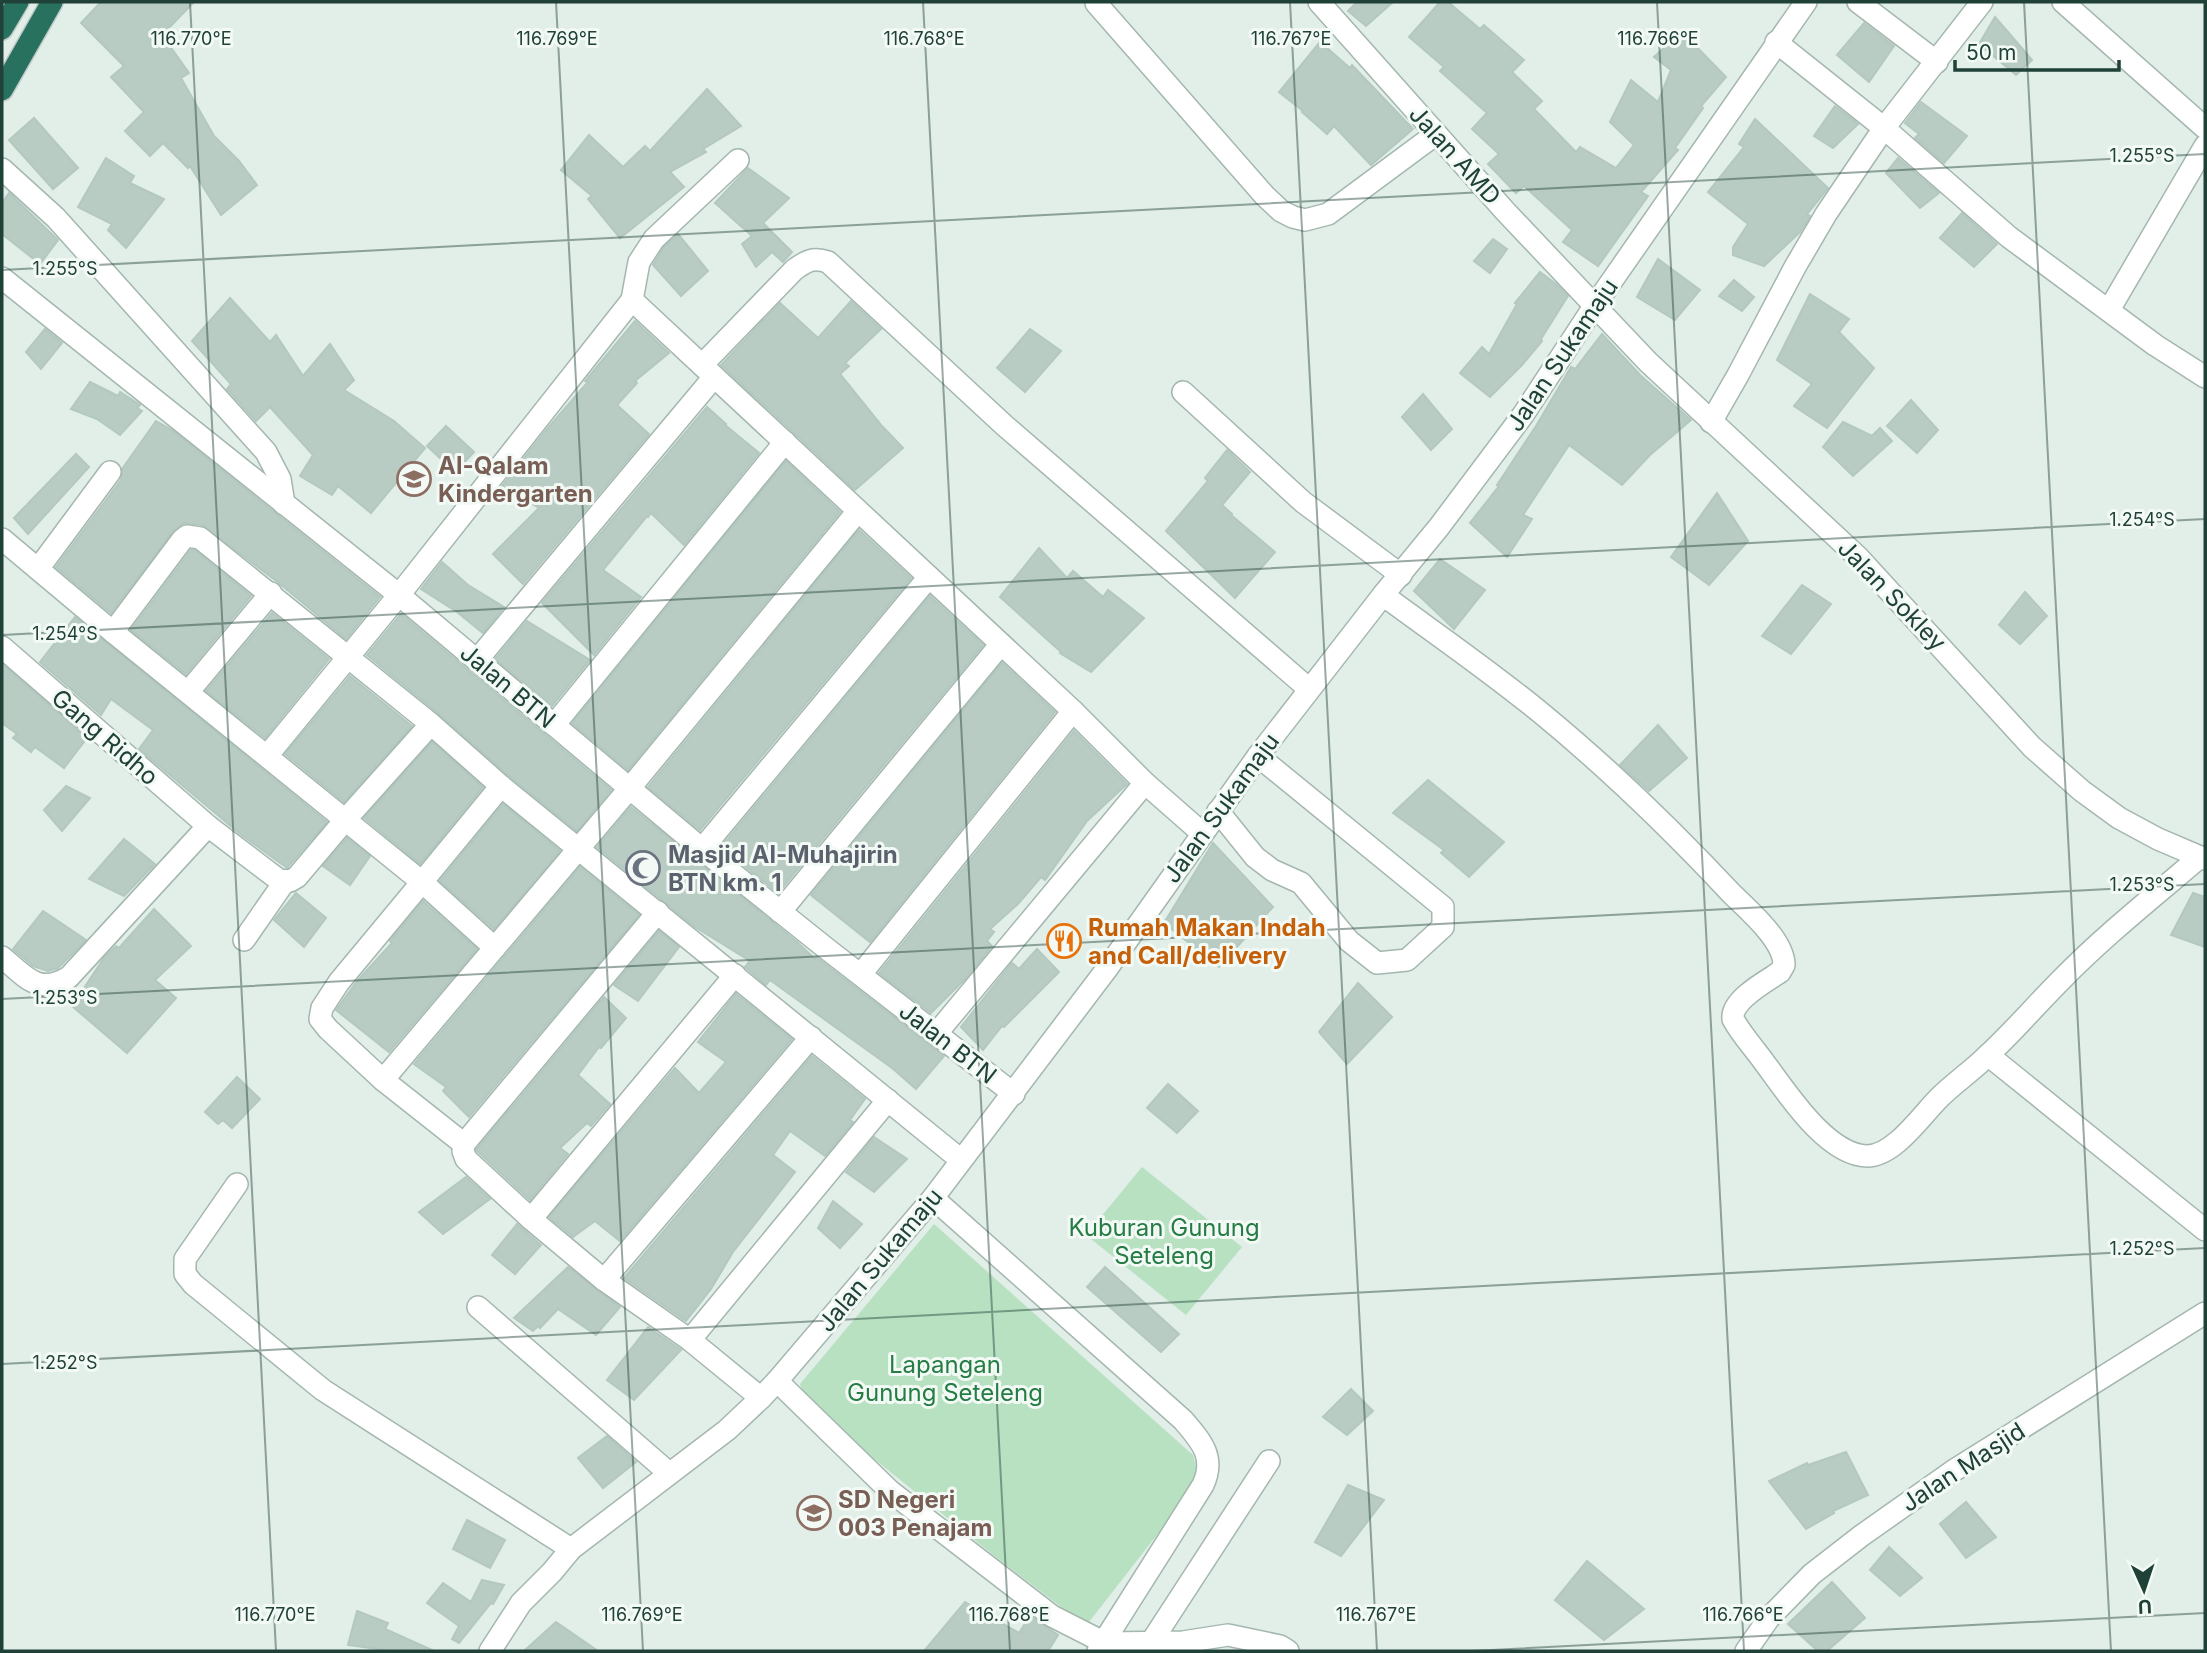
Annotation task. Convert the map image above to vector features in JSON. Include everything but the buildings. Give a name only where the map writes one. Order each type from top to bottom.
[{"type":"highway","points":[[2,29],[18,2]]},
{"type":"highway","points":[[2,90],[52,2]]},
{"type":"street","name":"Jalan AMD","points":[[1319,2],[1505,211],[1595,305]]},
{"type":"street","name":"Jalan Sukamaju","points":[[490,1651],[521,1603],[571,1549],[727,1430],[761,1398],[933,1198],[1106,970],[1258,756],[1523,415],[1595,305],[1806,2]]},
{"type":"street","points":[[1858,2],[1937,62]]},
{"type":"street","points":[[1710,422],[1826,215],[1884,128],[1982,2]]},
{"type":"street","points":[[2063,2],[2205,128]]},
{"type":"street","points":[[1096,3],[1265,196],[1281,211],[1293,216],[1305,220],[1328,214],[1436,134]]},
{"type":"street","points":[[1776,43],[1884,128],[2009,237],[2155,345],[2205,377]]},
{"type":"street","points":[[2109,310],[2205,146]]},
{"type":"street","points":[[267,755],[399,595],[632,300],[639,262],[654,239],[738,160]]},
{"type":"street","points":[[2,169],[56,218],[266,452],[280,478],[284,504]]},
{"type":"street","points":[[477,660],[708,371],[794,270],[812,259],[828,262],[1004,425],[1309,689]]},
{"type":"street","name":"Jalan BTN","points":[[2,278],[399,595],[780,912],[1014,1094]]},
{"type":"street","points":[[632,300],[1001,644],[1145,783],[1202,833]]},
{"type":"street","name":"Jalan Sokley","points":[[1595,305],[1648,362],[1710,422],[1859,558],[2058,772],[2119,818],[2202,858]]},
{"type":"street","points":[[1183,392],[1303,502],[1401,575]]},
{"type":"street","points":[[554,725],[785,442]]},
{"type":"street","points":[[38,569],[110,472]]},
{"type":"street","points":[[383,1080],[579,849],[858,511]]},
{"type":"street","points":[[113,632],[187,536],[200,538],[271,593],[431,724],[501,786],[961,1160]]},
{"type":"street","points":[[2,539],[422,882],[495,948]]},
{"type":"street","points":[[702,849],[929,577]]},
{"type":"street","points":[[189,691],[271,593]]},
{"type":"street","points":[[1383,595],[1497,679],[1585,751],[1669,830],[1768,931],[1784,956],[1784,965],[1780,972],[1736,1004],[1733,1019],[1815,1128],[1853,1153],[1866,1156],[1891,1148],[1941,1097],[1988,1055],[2062,978],[2133,913],[2202,858]]},
{"type":"street","points":[[780,912],[1001,644]]},
{"type":"street","name":"Gang Ridho","points":[[2,647],[208,827],[279,880],[285,881]]},
{"type":"street","points":[[861,974],[1073,712]]},
{"type":"street","points":[[244,940],[285,881],[297,877],[431,724]]},
{"type":"street","points":[[1218,811],[1255,857],[1272,870],[1301,883],[1349,941],[1377,963],[1407,960],[1443,927],[1443,907],[1258,756]]},
{"type":"street","points":[[936,1034],[1145,783]]},
{"type":"street","points":[[464,1144],[383,1080],[328,1029],[320,1019],[320,1013],[339,982],[501,786]]},
{"type":"street","points":[[2,957],[34,983],[57,985],[69,977],[208,827]]},
{"type":"street","points":[[658,912],[464,1144],[463,1151],[466,1158],[531,1219],[604,1280],[690,1340],[761,1398]]},
{"type":"street","points":[[531,1219],[735,975]]},
{"type":"street","points":[[604,1280],[811,1037]]},
{"type":"street","points":[[1988,1055],[2205,1230]]},
{"type":"street","points":[[690,1340],[888,1100]]},
{"type":"street","points":[[237,1184],[185,1259],[185,1273],[193,1284],[323,1390],[571,1549]]},
{"type":"street","points":[[933,1198],[1183,1420],[1205,1450],[1208,1475],[1203,1485],[1101,1647]]},
{"type":"street","points":[[478,1307],[669,1473]]},
{"type":"street","name":"Jalan Masjid","points":[[1746,1651],[1769,1618],[1812,1574],[1861,1536],[1953,1471],[2205,1313]]},
{"type":"street","points":[[777,1381],[890,1491],[1052,1616],[1101,1647],[1183,1642],[1228,1635],[1280,1646],[1288,1651]]},
{"type":"street","points":[[1150,1644],[1269,1461]]},
{"type":"green space","name":"Kuburan Gunung Seteleng","points":[[1142,1167],[1242,1247],[1186,1315],[1086,1235]]},
{"type":"green space","name":"Lapangan Gunung Seteleng","points":[[934,1224],[1193,1455],[1197,1471],[1191,1491],[1086,1626],[852,1441],[803,1393],[800,1384]]},
{"type":"place","name":"Al-Qalam Kindergarten","points":[[414,479]]},
{"type":"place","name":"Masjid Al-Muhajirin BTN km. 1","points":[[643,868]]},
{"type":"place","name":"Rumah Makan Indah and Call/delivery","points":[[1064,941]]},
{"type":"place","name":"SD Negeri 003 Penajam","points":[[814,1513]]}]
